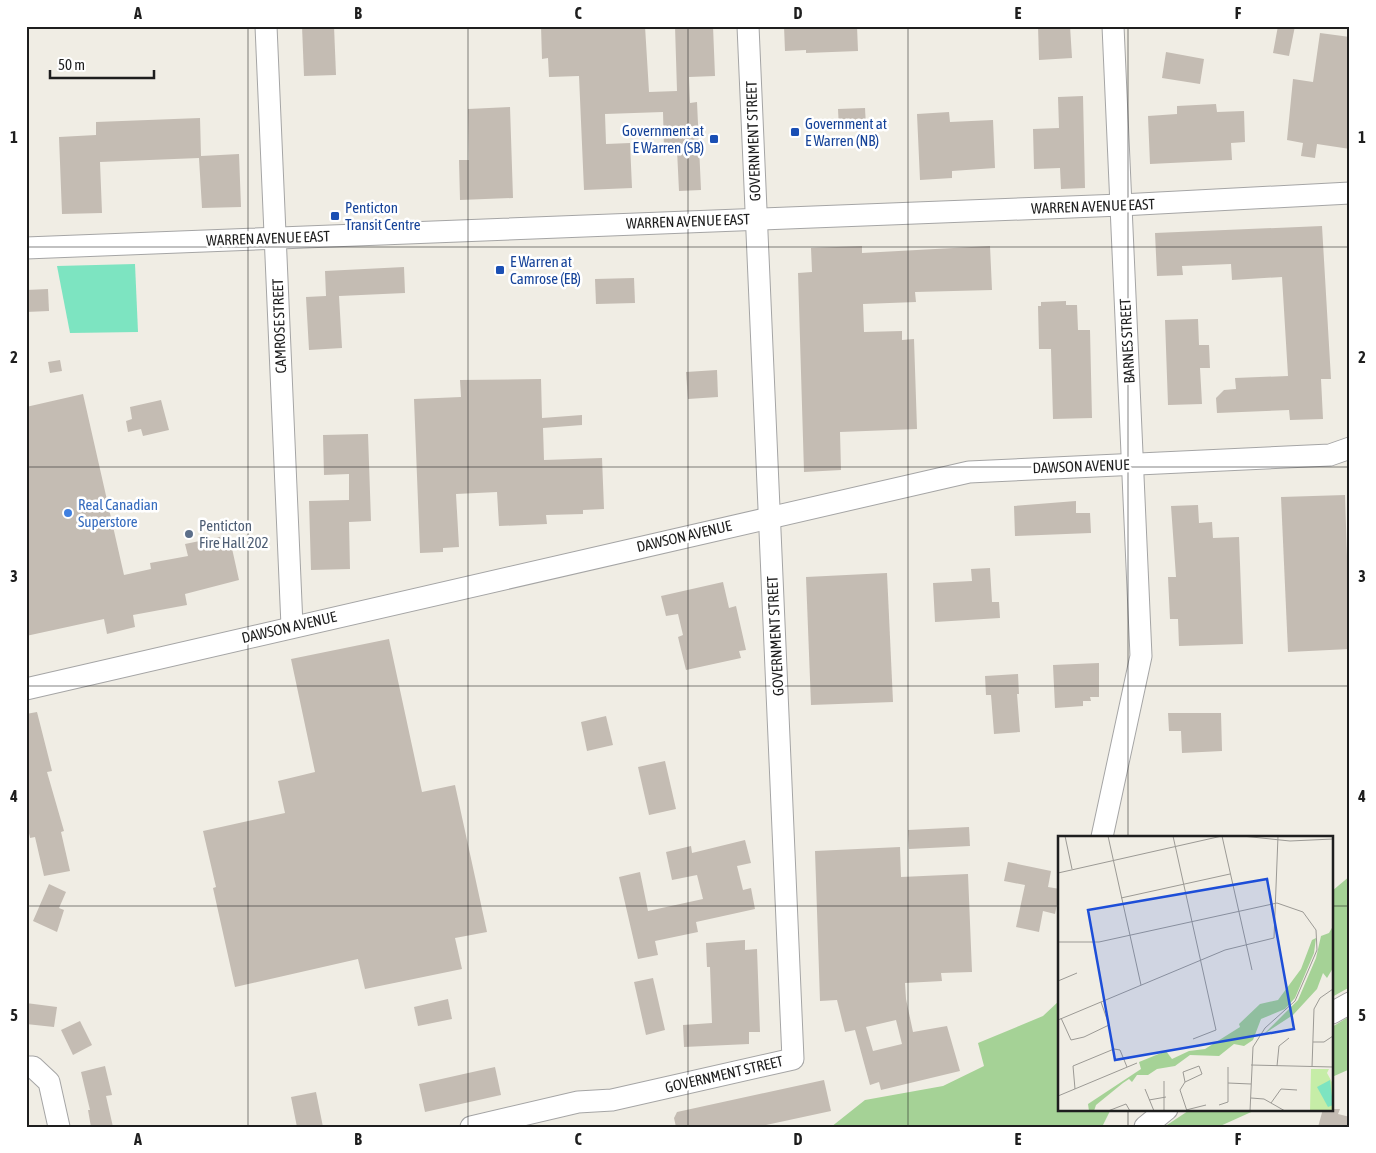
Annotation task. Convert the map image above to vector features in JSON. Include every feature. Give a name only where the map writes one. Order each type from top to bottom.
[{"type":"street","name":"CAMROSE STREET","points":[[266,26],[292,626]]},
{"type":"street","name":"GOVERNMENT STREET","points":[[471,1127],[578,1102],[612,1100],[793,1059],[748,26]]},
{"type":"street","name":"BARNES STREET","points":[[1102,836],[1140,656],[1113,26]]},
{"type":"street","name":"WARREN AVENUE EAST","points":[[26,248],[1121,205],[1350,193]]},
{"type":"street","name":"DAWSON AVENUE","points":[[26,689],[292,626],[970,472],[1330,455],[1350,448]]},
{"type":"street","points":[[1334,1012],[1350,1003]]},
{"type":"street","points":[[26,1067],[33,1067],[49,1082],[60,1127]]},
{"type":"street","points":[[1145,1127],[1166,1110]]},
{"type":"green space","points":[[135,264],[138,332],[70,333],[57,266]]},
{"type":"green space","points":[[1350,876],[1350,987],[1334,996],[1334,889]]},
{"type":"green space","points":[[1058,1002],[1058,1110],[1110,1110],[1102,1127],[831,1127],[865,1100],[943,1086],[984,1066],[978,1043],[1043,1016]]},
{"type":"green space","points":[[1350,1016],[1350,1069],[1334,1076],[1334,1026]]},
{"type":"green space","points":[[1190,1110],[1256,1110],[1218,1127],[1164,1127]]},
{"type":"building","points":[[302,26],[334,26],[336,75],[304,76]]},
{"type":"building","points":[[541,26],[645,26],[649,92],[677,91],[675,26],[713,26],[715,76],[689,77],[690,103],[697,102],[701,190],[679,191],[677,150],[664,151],[663,112],[605,114],[606,144],[630,143],[632,188],[584,190],[579,76],[549,77],[548,58],[542,59]]},
{"type":"building","points":[[784,26],[857,26],[858,51],[806,53],[806,50],[785,51]]},
{"type":"building","points":[[1038,26],[1070,26],[1072,58],[1039,60]]},
{"type":"building","points":[[1278,26],[1295,26],[1289,56],[1273,53]]},
{"type":"building","points":[[1320,33],[1350,37],[1350,149],[1317,144],[1315,158],[1301,156],[1303,143],[1287,140],[1293,79],[1313,82]]},
{"type":"building","points":[[1166,52],[1204,59],[1200,84],[1162,78]]},
{"type":"building","points":[[1083,96],[1085,188],[1061,189],[1060,168],[1034,169],[1033,129],[1059,128],[1058,97]]},
{"type":"building","points":[[1216,104],[1217,112],[1244,111],[1245,142],[1231,143],[1232,160],[1150,164],[1148,116],[1177,114],[1177,106]]},
{"type":"building","points":[[510,107],[513,198],[460,200],[459,160],[469,160],[468,109]]},
{"type":"building","points":[[865,108],[866,127],[839,129],[838,109]]},
{"type":"building","points":[[949,112],[950,122],[993,120],[995,168],[952,171],[952,178],[920,180],[917,114]]},
{"type":"building","points":[[200,118],[201,156],[239,154],[241,207],[202,208],[199,158],[100,162],[102,213],[62,214],[59,137],[96,135],[96,122]]},
{"type":"building","points":[[1322,226],[1331,379],[1321,379],[1323,419],[1290,420],[1289,410],[1217,413],[1216,398],[1224,390],[1236,389],[1235,378],[1288,376],[1282,277],[1232,280],[1231,264],[1182,266],[1183,275],[1157,276],[1155,233]]},
{"type":"building","points":[[862,246],[862,253],[990,246],[992,290],[915,292],[916,302],[863,304],[864,332],[902,331],[902,340],[914,339],[917,429],[840,432],[841,470],[804,472],[798,273],[812,272],[811,248]]},
{"type":"building","points":[[404,267],[405,293],[339,296],[342,348],[309,350],[306,297],[326,296],[325,271]]},
{"type":"building","points":[[634,278],[635,303],[596,304],[595,279]]},
{"type":"building","points":[[48,289],[49,311],[26,312],[26,290]]},
{"type":"building","points":[[1066,301],[1066,305],[1077,305],[1078,330],[1090,330],[1092,418],[1053,419],[1051,349],[1039,349],[1038,306],[1041,306],[1041,302]]},
{"type":"building","points":[[1198,319],[1199,345],[1209,345],[1210,368],[1200,368],[1202,404],[1168,405],[1165,320]]},
{"type":"building","points":[[60,360],[62,371],[50,373],[48,362]]},
{"type":"building","points":[[717,370],[718,397],[688,399],[686,372]]},
{"type":"building","points":[[541,379],[542,418],[582,415],[582,425],[543,428],[544,460],[602,458],[604,509],[583,510],[583,514],[546,515],[547,524],[499,526],[497,492],[456,494],[459,547],[443,548],[443,552],[420,553],[414,399],[461,397],[460,380]]},
{"type":"building","name":"Real Canadian Superstore","points":[[83,394],[124,575],[151,569],[150,563],[188,556],[185,544],[229,535],[239,580],[185,594],[187,605],[133,615],[135,627],[107,634],[104,619],[26,636],[26,407]]},
{"type":"building","points":[[161,400],[169,430],[143,436],[141,429],[128,432],[126,421],[132,419],[130,407]]},
{"type":"building","points":[[368,434],[371,521],[349,522],[350,569],[311,570],[309,501],[349,500],[349,474],[324,475],[323,435]]},
{"type":"building","points":[[1345,495],[1350,649],[1288,652],[1281,497]]},
{"type":"building","points":[[1076,501],[1076,513],[1090,513],[1091,533],[1015,536],[1014,506]]},
{"type":"building","points":[[1198,505],[1199,523],[1212,522],[1213,538],[1239,537],[1243,644],[1179,646],[1178,619],[1170,619],[1168,577],[1176,577],[1171,506]]},
{"type":"building","points":[[990,568],[992,602],[999,602],[1000,618],[935,622],[933,583],[972,581],[971,569]]},
{"type":"building","points":[[887,573],[893,702],[811,705],[806,577]]},
{"type":"building","points":[[723,582],[729,608],[736,606],[746,650],[739,651],[741,658],[686,670],[678,637],[683,635],[678,614],[666,616],[661,596]]},
{"type":"building","points":[[389,639],[422,792],[455,785],[487,932],[455,938],[462,969],[365,989],[358,959],[235,987],[213,888],[216,887],[203,831],[285,813],[278,781],[315,772],[291,659]]},
{"type":"building","points":[[1099,663],[1099,697],[1090,697],[1091,701],[1083,701],[1083,706],[1055,708],[1053,665]]},
{"type":"building","points":[[1018,674],[1019,694],[1017,694],[1020,732],[994,734],[991,695],[986,695],[985,676]]},
{"type":"building","points":[[37,712],[52,771],[47,772],[64,831],[61,832],[70,871],[44,876],[35,837],[30,838],[26,819],[26,714]]},
{"type":"building","points":[[1168,713],[1221,713],[1222,751],[1182,753],[1181,731],[1169,731]]},
{"type":"building","points":[[606,716],[613,745],[587,751],[581,722]]},
{"type":"building","points":[[665,761],[676,809],[649,815],[638,767]]},
{"type":"building","points":[[969,827],[970,846],[909,849],[908,830]]},
{"type":"building","points":[[745,840],[751,863],[737,866],[743,890],[751,888],[755,909],[696,922],[698,932],[655,941],[658,955],[638,959],[619,877],[640,872],[648,911],[703,899],[697,875],[672,880],[666,852],[691,846],[692,853]]},
{"type":"building","points":[[900,847],[901,877],[968,874],[972,972],[941,973],[942,981],[905,983],[906,999],[913,1032],[947,1026],[960,1071],[881,1090],[879,1082],[870,1085],[855,1030],[845,1032],[837,1000],[820,1001],[815,851]],"holes":[[[896,1020],[902,1044],[873,1051],[866,1027]]]},
{"type":"building","points":[[1008,862],[1051,871],[1048,887],[1058,889],[1058,899],[1055,914],[1043,911],[1039,932],[1016,927],[1025,885],[1004,881]]},
{"type":"building","points":[[49,884],[66,892],[59,908],[64,910],[57,932],[33,921]]},
{"type":"building","points":[[745,940],[745,950],[757,949],[760,1032],[749,1032],[749,1044],[684,1047],[683,1025],[712,1023],[710,967],[707,967],[706,943]]},
{"type":"building","points":[[653,978],[665,1030],[646,1035],[634,982]]},
{"type":"building","points":[[448,999],[452,1019],[418,1026],[414,1007]]},
{"type":"building","points":[[26,1003],[57,1007],[54,1027],[26,1024]]},
{"type":"building","points":[[80,1021],[92,1045],[73,1055],[61,1030]]},
{"type":"building","points":[[105,1066],[112,1095],[106,1096],[113,1127],[91,1127],[88,1110],[90,1110],[81,1072]]},
{"type":"building","points":[[495,1067],[501,1095],[425,1112],[419,1084]]},
{"type":"building","points":[[824,1080],[831,1111],[766,1125],[766,1127],[676,1127],[674,1118],[677,1112]]},
{"type":"building","points":[[316,1092],[323,1127],[297,1127],[291,1097]]},
{"type":"building","points":[[1340,1109],[1338,1114],[1350,1117],[1350,1127],[1318,1127],[1323,1110]]},
{"type":"place","name":"Government at E Warren (NB)","points":[[795,132]]},
{"type":"place","name":"Government at E Warren (SB)","points":[[714,139]]},
{"type":"place","name":"Penticton Transit Centre","points":[[335,216]]},
{"type":"place","name":"E Warren at Camrose (EB)","points":[[500,270]]},
{"type":"place","name":"Real Canadian Superstore","points":[[68,513]]},
{"type":"place","name":"Penticton Fire Hall 202","points":[[189,534]]}]
